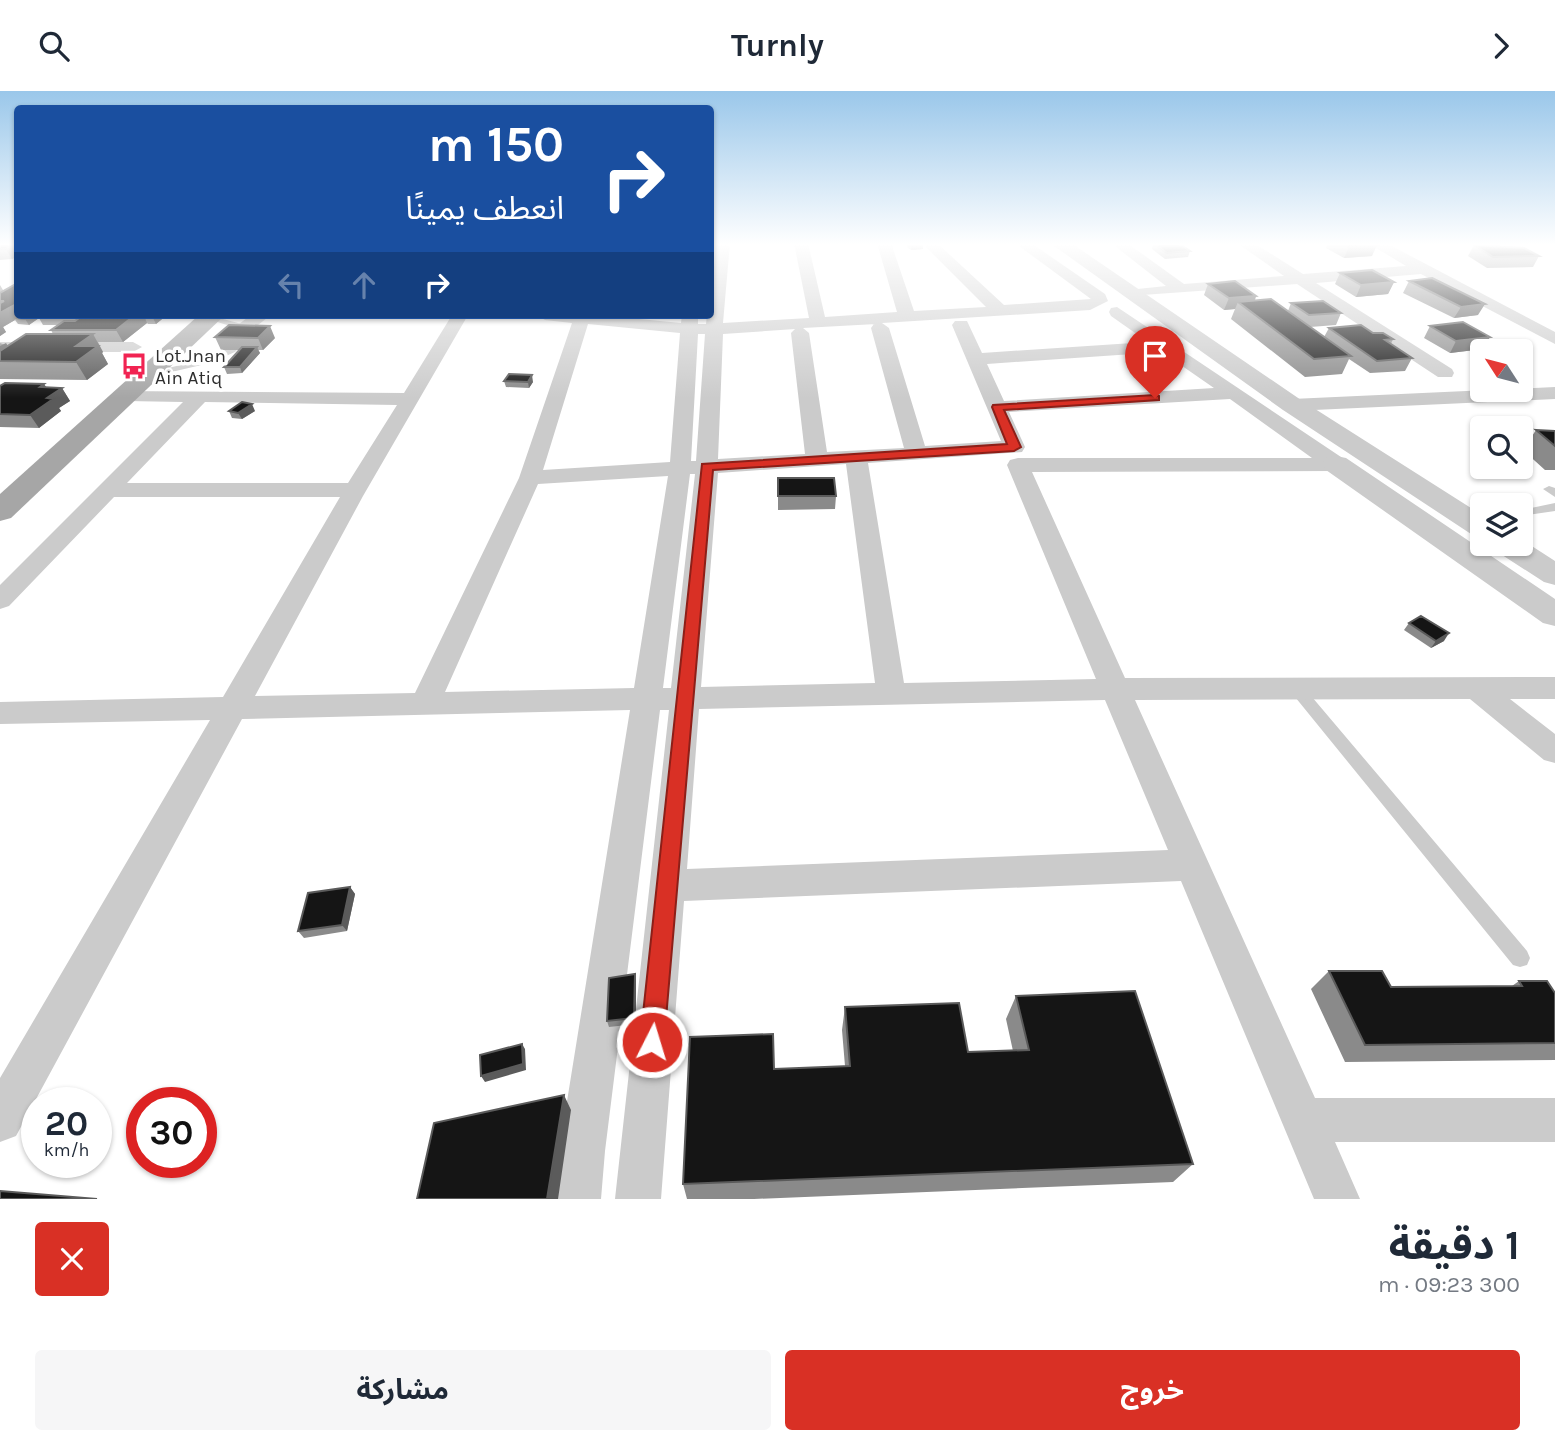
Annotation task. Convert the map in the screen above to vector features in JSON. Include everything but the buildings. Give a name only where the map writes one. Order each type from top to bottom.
[{"type":"main road","points":[[0,511],[209,319]]},
{"type":"street","points":[[812,295],[818,322]]},
{"type":"street","points":[[900,295],[907,316]]},
{"type":"street","points":[[983,295],[1000,311]]},
{"type":"street","points":[[575,319],[697,324],[818,322],[1090,305],[1100,302],[1096,295]]},
{"type":"street","points":[[1136,295],[1292,405],[1470,517]]},
{"type":"street","points":[[1325,295],[1445,373]]},
{"type":"street","points":[[1471,295],[1555,339]]},
{"type":"street","points":[[1117,312],[1555,615]]},
{"type":"street","points":[[244,332],[259,319]]},
{"type":"street","points":[[0,1120],[355,489],[457,319]]},
{"type":"street","points":[[425,703],[530,478],[582,320]]},
{"type":"street","points":[[578,1199],[582,1151],[666,698],[693,468],[697,324]]},
{"type":"street","points":[[530,478],[1014,447],[961,325]]},
{"type":"street","points":[[880,328],[916,453]]},
{"type":"street","points":[[800,333],[817,460]]},
{"type":"street","points":[[976,359],[1167,346]]},
{"type":"street","points":[[0,347],[132,347]]},
{"type":"street","points":[[997,407],[1234,393]]},
{"type":"street","points":[[1292,405],[1555,393]]},
{"type":"street","points":[[126,395],[408,398]]},
{"type":"street","points":[[0,600],[200,396]]},
{"type":"street","points":[[856,457],[891,694]]},
{"type":"street","points":[[1337,1199],[1018,465],[1336,464],[1378,460]]},
{"type":"street","points":[[108,490],[355,489]]},
{"type":"street","points":[[1526,556],[1555,575]]},
{"type":"street","points":[[1475,687],[1555,751]]},
{"type":"street","points":[[0,713],[1114,689],[1555,688]]},
{"type":"street","points":[[639,1199],[667,886],[666,698]]},
{"type":"street","points":[[667,886],[1190,865]]},
{"type":"street","points":[[1304,1120],[1555,1120]]},
{"type":"lane","points":[[207,361],[244,332],[218,319]]},
{"type":"lane","points":[[148,375],[207,361],[232,350]]},
{"type":"lane","points":[[1533,511],[1555,507]]},
{"type":"lane","points":[[1296,688],[1520,958]]},
{"type":"place","name":"Lot.Jnan Ain Atiq","points":[[134,366]]},
{"type":"route","points":[[652,1042],[707,467],[1014,447],[997,407],[1155,398]]}]
